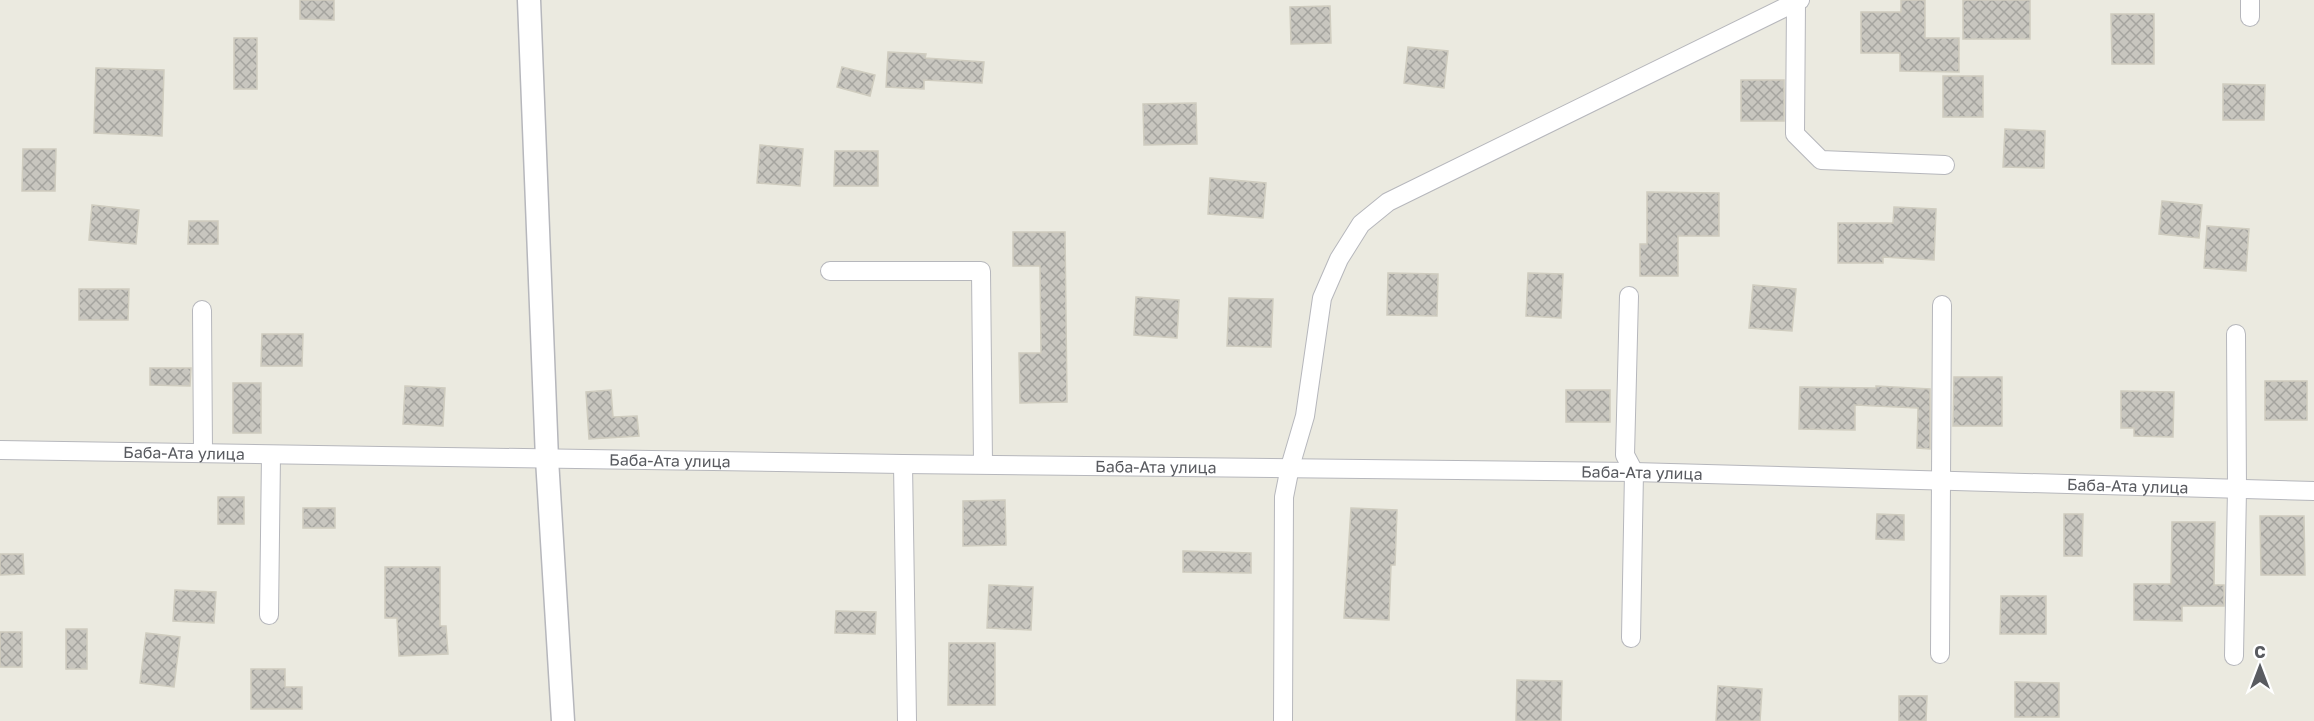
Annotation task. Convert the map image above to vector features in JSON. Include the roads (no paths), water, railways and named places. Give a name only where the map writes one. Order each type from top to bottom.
[{"type":"street","points":[[529,0],[547,459],[563,721]]},
{"type":"street","points":[[1284,721],[1284,497],[1305,416],[1322,298],[1339,259],[1361,224],[1388,202],[1798,1],[1795,134],[1821,160],[1945,165]]},
{"type":"street","points":[[830,271],[981,272],[983,464]]},
{"type":"street","points":[[1629,296],[1625,454],[1634,472],[1631,638]]},
{"type":"street","points":[[1940,654],[1942,305]]},
{"type":"street","points":[[202,310],[203,453]]},
{"type":"street","points":[[2234,656],[2237,489],[2236,334]]},
{"type":"street","name":"Баба-Ата улица","points":[[0,450],[903,464],[1634,472],[2314,490]]},
{"type":"street","points":[[269,615],[271,455]]},
{"type":"street","points":[[903,464],[907,721]]}]
